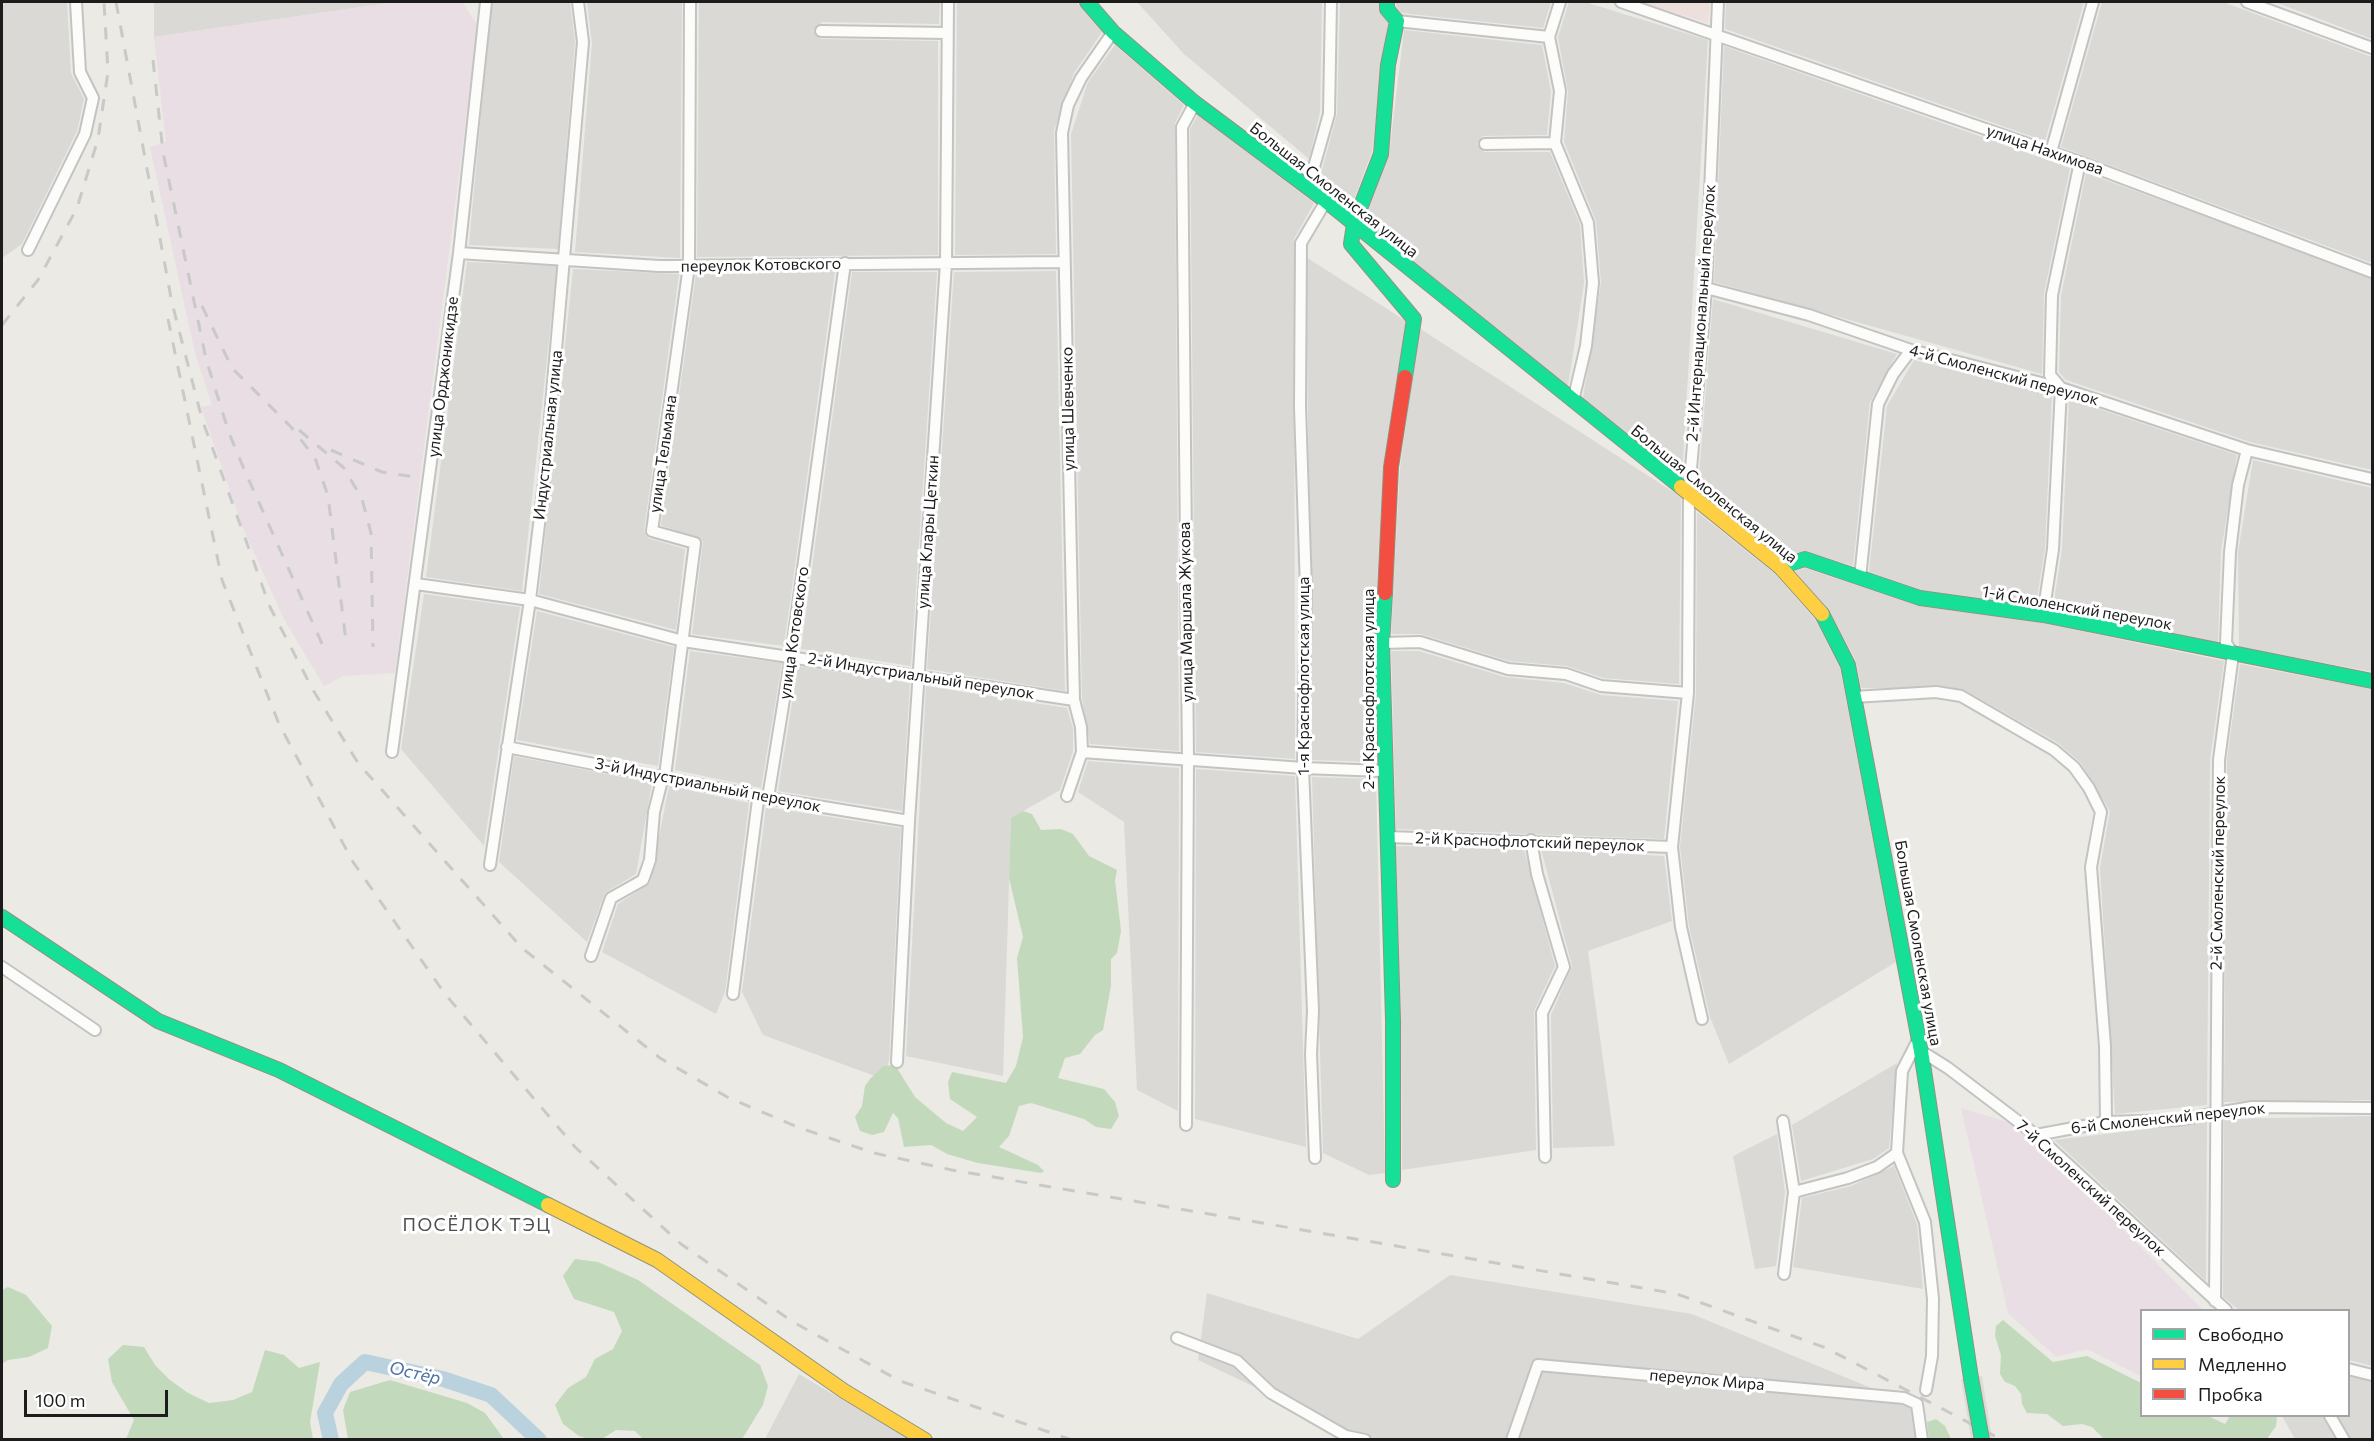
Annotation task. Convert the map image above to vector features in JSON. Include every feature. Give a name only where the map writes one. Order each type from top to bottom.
[{"type":"street","points":[[28,250],[85,134],[93,98],[80,72],[76,2]]},
{"type":"street","name":"улица Орджоникидзе","points":[[392,752],[459,253],[486,2]]},
{"type":"street","name":"Индустриальная улица","points":[[490,865],[530,600],[545,474],[566,258],[583,42],[578,2]]},
{"type":"street","name":"улица Тельмана","points":[[591,956],[611,898],[642,880],[650,860],[654,812],[662,780],[666,776],[695,543],[652,531],[689,266],[690,2]]},
{"type":"street","name":"улица Клары Цеткин","points":[[897,1062],[909,820],[946,263],[948,2]]},
{"type":"street","name":"Большая Смоленская улица","points":[[1087,2],[1113,32],[1195,103],[1326,201],[1780,567],[1822,614],[1848,665],[1919,1046],[1982,1440]]},
{"type":"street","points":[[1308,188],[1329,114],[1331,2]]},
{"type":"street","points":[[1387,2],[1387,9],[1397,21],[1549,37]]},
{"type":"street","points":[[1560,2],[1549,37],[1560,91],[1555,143],[1588,223],[1593,283],[1586,346],[1573,401]]},
{"type":"street","name":"улица Нахимова","points":[[1621,2],[2080,162],[2373,272]]},
{"type":"street","name":"2-й Интернациональный переулок","points":[[1702,1019],[1681,927],[1672,847],[1688,693],[1689,493],[1706,288],[1718,2]]},
{"type":"street","points":[[2051,152],[2093,2]]},
{"type":"street","points":[[2247,2],[2373,48]]},
{"type":"street","points":[[1354,224],[1381,154],[1388,65],[1397,21]]},
{"type":"street","points":[[821,31],[947,33]]},
{"type":"street","name":"улица Шевченко","points":[[1067,796],[1082,752],[1081,727],[1074,700],[1062,133],[1068,105],[1081,78],[1113,32]]},
{"type":"street","name":"улица Маршала Жукова","points":[[1186,1125],[1188,760],[1182,127],[1195,103]]},
{"type":"street","points":[[1485,144],[1555,143]]},
{"type":"street","points":[[2043,615],[2054,549],[2061,388],[2050,375],[2052,295],[2080,162]]},
{"type":"street","name":"1-я Краснофлотская улица","points":[[1315,1158],[1311,1054],[1313,1011],[1303,768],[1306,589],[1300,407],[1301,243],[1326,201]]},
{"type":"street","name":"2-я Краснофлотская улица","points":[[1354,224],[1351,244],[1404,304],[1414,319],[1391,467],[1382,643],[1393,1020],[1393,1180]]},
{"type":"street","name":"переулок Котовского","points":[[459,253],[566,258],[580,263],[689,266],[1064,262]]},
{"type":"street","name":"улица Котовского","points":[[733,994],[758,800],[768,798],[791,656],[845,263]]},
{"type":"street","name":"4-й Смоленский переулок","points":[[1706,288],[1809,315],[1911,350],[2061,388],[2247,450],[2373,479]]},
{"type":"street","points":[[1860,578],[1878,404],[1893,374],[1911,350]]},
{"type":"street","name":"2-й Смоленский переулок","points":[[2215,1300],[2219,760],[2233,654],[2226,643],[2230,552],[2238,485],[2247,450]]},
{"type":"street","name":"1-й Смоленский переулок","points":[[1780,567],[1805,559],[1920,598],[2043,615],[2373,681]]},
{"type":"street","name":"2-й Индустриальный переулок","points":[[416,584],[530,600],[683,641],[1074,700]]},
{"type":"street","points":[[1382,643],[1420,642],[1508,669],[1566,674],[1601,686],[1688,693]]},
{"type":"street","points":[[1854,697],[1936,693],[1960,696],[2054,750],[2074,767],[2089,788],[2101,812],[2091,867],[2105,1046],[2106,1122]]},
{"type":"street","name":"3-й Индустриальный переулок","points":[[507,747],[666,776],[768,798],[909,820]]},
{"type":"street","points":[[1082,752],[1303,768],[1384,771]]},
{"type":"street","name":"2-й Краснофлотский переулок","points":[[1388,837],[1531,840],[1672,847]]},
{"type":"street","points":[[1531,840],[1537,874],[1564,967],[1542,1013],[1545,1157]]},
{"type":"street","points":[[2,917],[158,1021],[279,1070],[657,1260],[844,1391],[925,1440]]},
{"type":"street","points":[[2,967],[95,1030]]},
{"type":"street","points":[[1919,1046],[1902,1071],[1897,1153],[1925,1222],[1933,1299],[1932,1356],[1926,1390]]},
{"type":"street","name":"7-й Смоленский переулок","points":[[1919,1046],[2036,1134],[2224,1309]]},
{"type":"street","name":"6-й Смоленский переулок","points":[[2036,1134],[2106,1122],[2176,1120],[2252,1107],[2373,1108]]},
{"type":"street","points":[[1783,1121],[1794,1192],[1784,1274]]},
{"type":"street","points":[[1794,1192],[1877,1167],[1897,1153]]},
{"type":"street","points":[[1177,1338],[1237,1361],[1271,1393],[1346,1436],[1365,1440]]},
{"type":"street","name":"переулок Мира","points":[[1512,1440],[1538,1365],[1904,1398],[1917,1404],[1922,1440]]},
{"type":"street","points":[[2350,1369],[2373,1375]]},
{"type":"street","points":[[2331,1417],[2344,1440]]},
{"type":"shaded area","points":[[2,2],[67,2],[71,73],[84,99],[77,131],[22,244],[2,258]]},
{"type":"shaded area","points":[[154,2],[396,2],[154,37]]},
{"type":"shaded area","points":[[396,2],[462,2],[478,26],[395,673],[343,676],[324,686],[284,619],[243,528],[201,407],[212,405],[195,353],[150,147],[166,142],[154,37]]},
{"type":"shaded area","points":[[491,2],[570,2],[575,42],[558,249],[469,245]]},
{"type":"shaded area","points":[[587,2],[682,2],[680,258],[575,252],[592,43]]},
{"type":"shaded area","points":[[699,2],[940,2],[939,24],[822,22],[813,31],[821,39],[938,41],[938,255],[697,257]]},
{"type":"shaded area","points":[[957,2],[1076,2],[1102,32],[1074,73],[1054,131],[1056,254],[955,255]]},
{"type":"shaded area","points":[[1137,2],[1322,2],[1320,112],[1309,159],[1184,54]]},
{"type":"shaded area","points":[[1340,2],[1379,2],[1379,10],[1388,23],[1372,152],[1350,210],[1318,185],[1337,114]]},
{"type":"shaded area","points":[[1396,2],[1551,2],[1543,28],[1401,13]]},
{"type":"shaded area","points":[[1569,2],[1585,2],[1708,40],[1682,476],[1583,398],[1601,282],[1596,221],[1564,142],[1568,92],[1558,37]]},
{"type":"shaded area","points":[[1641,2],[1710,2],[1708,23]]},
{"type":"shaded area","points":[[1726,2],[2084,2],[2045,141],[1725,29]]},
{"type":"shaded area","points":[[2102,2],[2223,2],[2372,57],[2372,263],[2061,147]]},
{"type":"shaded area","points":[[2275,2],[2372,2],[2372,39]]},
{"type":"shaded area","points":[[1404,30],[1542,45],[1551,92],[1547,135],[1483,136],[1477,144],[1484,152],[1550,152],[1580,225],[1584,283],[1568,386],[1364,222],[1389,155]]},
{"type":"shaded area","points":[[1115,45],[1184,105],[1175,123],[1179,751],[1090,744],[1082,699],[1071,134],[1088,82]]},
{"type":"shaded area","points":[[1724,46],[2070,168],[2044,293],[2042,374],[1714,282]]},
{"type":"shaded area","points":[[1198,115],[1314,203],[1294,239],[1295,759],[1196,752],[1190,129]]},
{"type":"shaded area","points":[[2086,173],[2372,277],[2372,470],[2250,442],[2066,380],[2059,372],[2061,296]]},
{"type":"shaded area","points":[[1306,257],[1406,321],[1383,466],[1374,642],[1376,762],[1312,760]]},
{"type":"shaded area","points":[[467,262],[557,266],[522,591],[426,577]]},
{"type":"shaded area","points":[[573,269],[679,274],[644,531],[648,538],[685,549],[676,630],[539,594]]},
{"type":"shaded area","points":[[1056,271],[1065,691],[927,669],[954,272]]},
{"type":"shaded area","points":[[835,272],[784,646],[692,634],[703,541],[661,525],[696,274]]},
{"type":"shaded area","points":[[852,272],[937,272],[911,666],[801,649]]},
{"type":"shaded area","points":[[1713,299],[1897,354],[1870,402],[1853,566],[1806,551],[1781,557],[1698,489]]},
{"type":"shaded area","points":[[1419,328],[1681,497],[1679,684],[1603,678],[1567,666],[1509,661],[1421,634],[1391,634],[1400,468]]},
{"type":"shaded area","points":[[1914,360],[2052,394],[2045,548],[2036,605],[1922,590],[1869,572],[1887,406]]},
{"type":"shaded area","points":[[2069,399],[2237,455],[2221,551],[2218,643],[2053,608],[2062,549]]},
{"type":"shaded area","points":[[2253,460],[2372,488],[2372,672],[2239,647],[2238,552]]},
{"type":"shaded area","points":[[1697,512],[1774,573],[1815,619],[1840,668],[1896,962],[1729,1064],[1710,1017],[1689,926],[1680,847],[1696,694]]},
{"type":"shaded area","points":[[1805,568],[1919,606],[2042,623],[2224,661],[2210,760],[2207,1105],[2115,1114],[2100,868],[2110,811],[2080,762],[2058,743],[1963,689],[1861,688],[1856,661],[1829,610],[1795,571]]},
{"type":"shaded area","points":[[424,594],[520,607],[484,846],[401,749]]},
{"type":"shaded area","points":[[537,611],[674,647],[658,766],[517,740]]},
{"type":"shaded area","points":[[690,651],[782,663],[761,788],[675,770]]},
{"type":"shaded area","points":[[1391,651],[1419,651],[1505,677],[1564,683],[1601,695],[1678,701],[1664,839],[1396,829]]},
{"type":"shaded area","points":[[2240,664],[2372,689],[2372,1100],[2224,1102],[2227,760]]},
{"type":"shaded area","points":[[798,666],[910,683],[902,811],[778,791]]},
{"type":"shaded area","points":[[926,686],[1067,708],[1073,728],[1073,751],[1060,790],[1011,818],[1003,1076],[906,1056]]},
{"type":"shaded area","points":[[514,756],[652,783],[636,874],[605,893],[587,942],[499,862]]},
{"type":"shaded area","points":[[1088,761],[1179,768],[1178,1111],[1137,1090],[1124,822],[1078,792]]},
{"type":"shaded area","points":[[1196,769],[1295,776],[1306,1147],[1195,1119]]},
{"type":"shaded area","points":[[1312,777],[1376,779],[1385,1173],[1369,1175],[1323,1153]]},
{"type":"shaded area","points":[[669,786],[749,803],[725,992],[716,1014],[602,952],[618,904],[650,883]]},
{"type":"shaded area","points":[[766,807],[901,828],[889,1061],[883,1079],[763,1035],[742,992]]},
{"type":"shaded area","points":[[1396,846],[1524,849],[1555,966],[1534,1011],[1536,1150],[1402,1170]]},
{"type":"shaded area","points":[[1541,849],[1664,856],[1672,921],[1588,951],[1615,1146],[1553,1148],[1551,1015],[1572,966]]},
{"type":"shaded area","points":[[1897,1063],[1889,1148],[1873,1159],[1801,1181],[1792,1125]]},
{"type":"shaded area","points":[[1961,1108],[2021,1126],[2202,1309],[2140,1309],[2140,1376],[2087,1349],[2056,1357],[2008,1313]]},
{"type":"shaded area","points":[[2372,1116],[2372,1366],[2350,1360],[2350,1309],[2238,1309],[2223,1297],[2224,1119]]},
{"type":"shaded area","points":[[2207,1122],[2206,1281],[2054,1140]]},
{"type":"shaded area","points":[[1777,1134],[1785,1192],[1776,1266],[1755,1269],[1733,1156]]},
{"type":"shaded area","points":[[1894,1166],[1917,1224],[1923,1289],[1793,1267],[1802,1198],[1851,1186]]},
{"type":"shaded area","points":[[1450,1275],[1692,1314],[1910,1404],[1915,1439],[1364,1439],[1198,1360],[1207,1293],[1358,1339]]},
{"type":"shaded area","points":[[799,1374],[909,1439],[765,1439]]},
{"type":"shaded area","points":[[2350,1375],[2372,1380],[2372,1439],[2295,1439],[2283,1417],[2350,1417]]},
{"type":"green space","points":[[1023,811],[1032,814],[1041,830],[1061,829],[1073,834],[1089,856],[1117,870],[1115,880],[1121,931],[1117,953],[1111,959],[1111,986],[1103,1030],[1095,1035],[1080,1054],[1065,1058],[1058,1078],[1104,1089],[1115,1102],[1119,1116],[1111,1129],[1096,1127],[1084,1119],[1031,1103],[1019,1106],[1009,1136],[999,1147],[1038,1165],[1044,1171],[1041,1173],[978,1163],[947,1154],[931,1145],[904,1147],[898,1118],[893,1113],[884,1132],[872,1135],[860,1131],[855,1117],[862,1106],[865,1086],[870,1079],[883,1066],[895,1065],[915,1097],[946,1123],[963,1131],[977,1117],[950,1099],[948,1082],[952,1072],[1006,1083],[1016,1066],[1023,1037],[1017,958],[1023,937],[1009,878],[1011,818]]},
{"type":"green space","points":[[575,1259],[598,1262],[638,1280],[760,1365],[768,1386],[763,1405],[742,1439],[643,1439],[635,1431],[616,1430],[602,1439],[589,1439],[579,1436],[563,1424],[555,1405],[568,1388],[586,1377],[595,1359],[613,1349],[622,1331],[614,1312],[574,1299],[563,1276]]},
{"type":"green space","points":[[8,1287],[26,1295],[52,1326],[48,1348],[29,1357],[8,1360],[2,1364],[2,1290]]},
{"type":"green space","points":[[2003,1320],[2053,1362],[2087,1356],[2140,1382],[2140,1417],[2210,1417],[2225,1424],[2229,1417],[2277,1417],[2276,1426],[2267,1439],[2104,1439],[2092,1427],[2082,1424],[2063,1426],[2047,1414],[2027,1413],[2022,1404],[2021,1394],[2015,1386],[2005,1382],[2000,1374],[2001,1355],[1995,1336],[1996,1326]]},
{"type":"green space","points":[[123,1345],[144,1347],[155,1365],[170,1380],[188,1393],[209,1403],[233,1400],[252,1392],[265,1350],[284,1355],[299,1368],[320,1362],[310,1422],[313,1439],[126,1439],[134,1420],[112,1382],[108,1359]]},
{"type":"green space","points":[[390,1380],[467,1403],[485,1413],[504,1439],[348,1439],[343,1410],[350,1392]]},
{"type":"green space","points":[[1936,1419],[1945,1426],[1951,1439],[1929,1439],[1927,1422]]},
{"type":"pier","points":[[1982,1376],[1992,1439],[1971,1439],[1961,1379]]},
{"type":"waterway","name":"Остёр","points":[[331,1440],[325,1413],[341,1384],[365,1362],[443,1379],[491,1395],[539,1440]]},
{"type":"railway","points":[[2,325],[38,280],[77,208],[98,139],[108,72],[104,2]]},
{"type":"railway","points":[[116,2],[172,303],[202,419],[270,607],[313,690],[358,763],[522,948],[660,1058],[729,1098],[800,1128],[874,1153],[952,1170],[1677,1294],[1826,1348],[2002,1440]]},
{"type":"railway","points":[[153,60],[163,152],[206,359],[229,433],[323,646]]},
{"type":"railway","points":[[202,306],[232,368],[291,427],[315,458],[328,496],[346,641]]},
{"type":"railway","points":[[168,319],[222,580],[279,724],[353,862],[445,994],[575,1147],[681,1244],[793,1322],[900,1381],[1072,1440]]},
{"type":"railway","points":[[299,430],[344,468],[362,499],[371,533],[373,647]]},
{"type":"railway","points":[[331,450],[382,472],[415,477]]},
{"type":"traffic: fast","points":[[1087,2],[1113,32],[1195,103],[1326,201],[1681,487]]},
{"type":"traffic: fast","points":[[1387,2],[1387,9],[1397,21],[1388,65],[1381,154],[1354,224],[1351,244],[1414,319],[1405,377]]},
{"type":"traffic: fast","points":[[1780,567],[1805,559],[1920,598],[2043,615],[2372,681]]},
{"type":"traffic: fast","points":[[1385,593],[1382,643],[1393,1020],[1393,1180]]},
{"type":"traffic: fast","points":[[1822,614],[1848,665],[1921,1051],[1971,1378]]},
{"type":"traffic: fast","points":[[2,917],[158,1021],[279,1070],[548,1205]]},
{"type":"traffic: fast","points":[[1971,1378],[1982,1440]]},
{"type":"traffic: slow","points":[[1681,487],[1780,567],[1822,614]]},
{"type":"traffic: slow","points":[[548,1205],[657,1260],[844,1391],[925,1440]]},
{"type":"traffic: jam","points":[[1385,593],[1391,467],[1405,377]]},
{"type":"district","name":"ПОСЁЛОК ТЭЦ","points":[[477,1225]]}]
